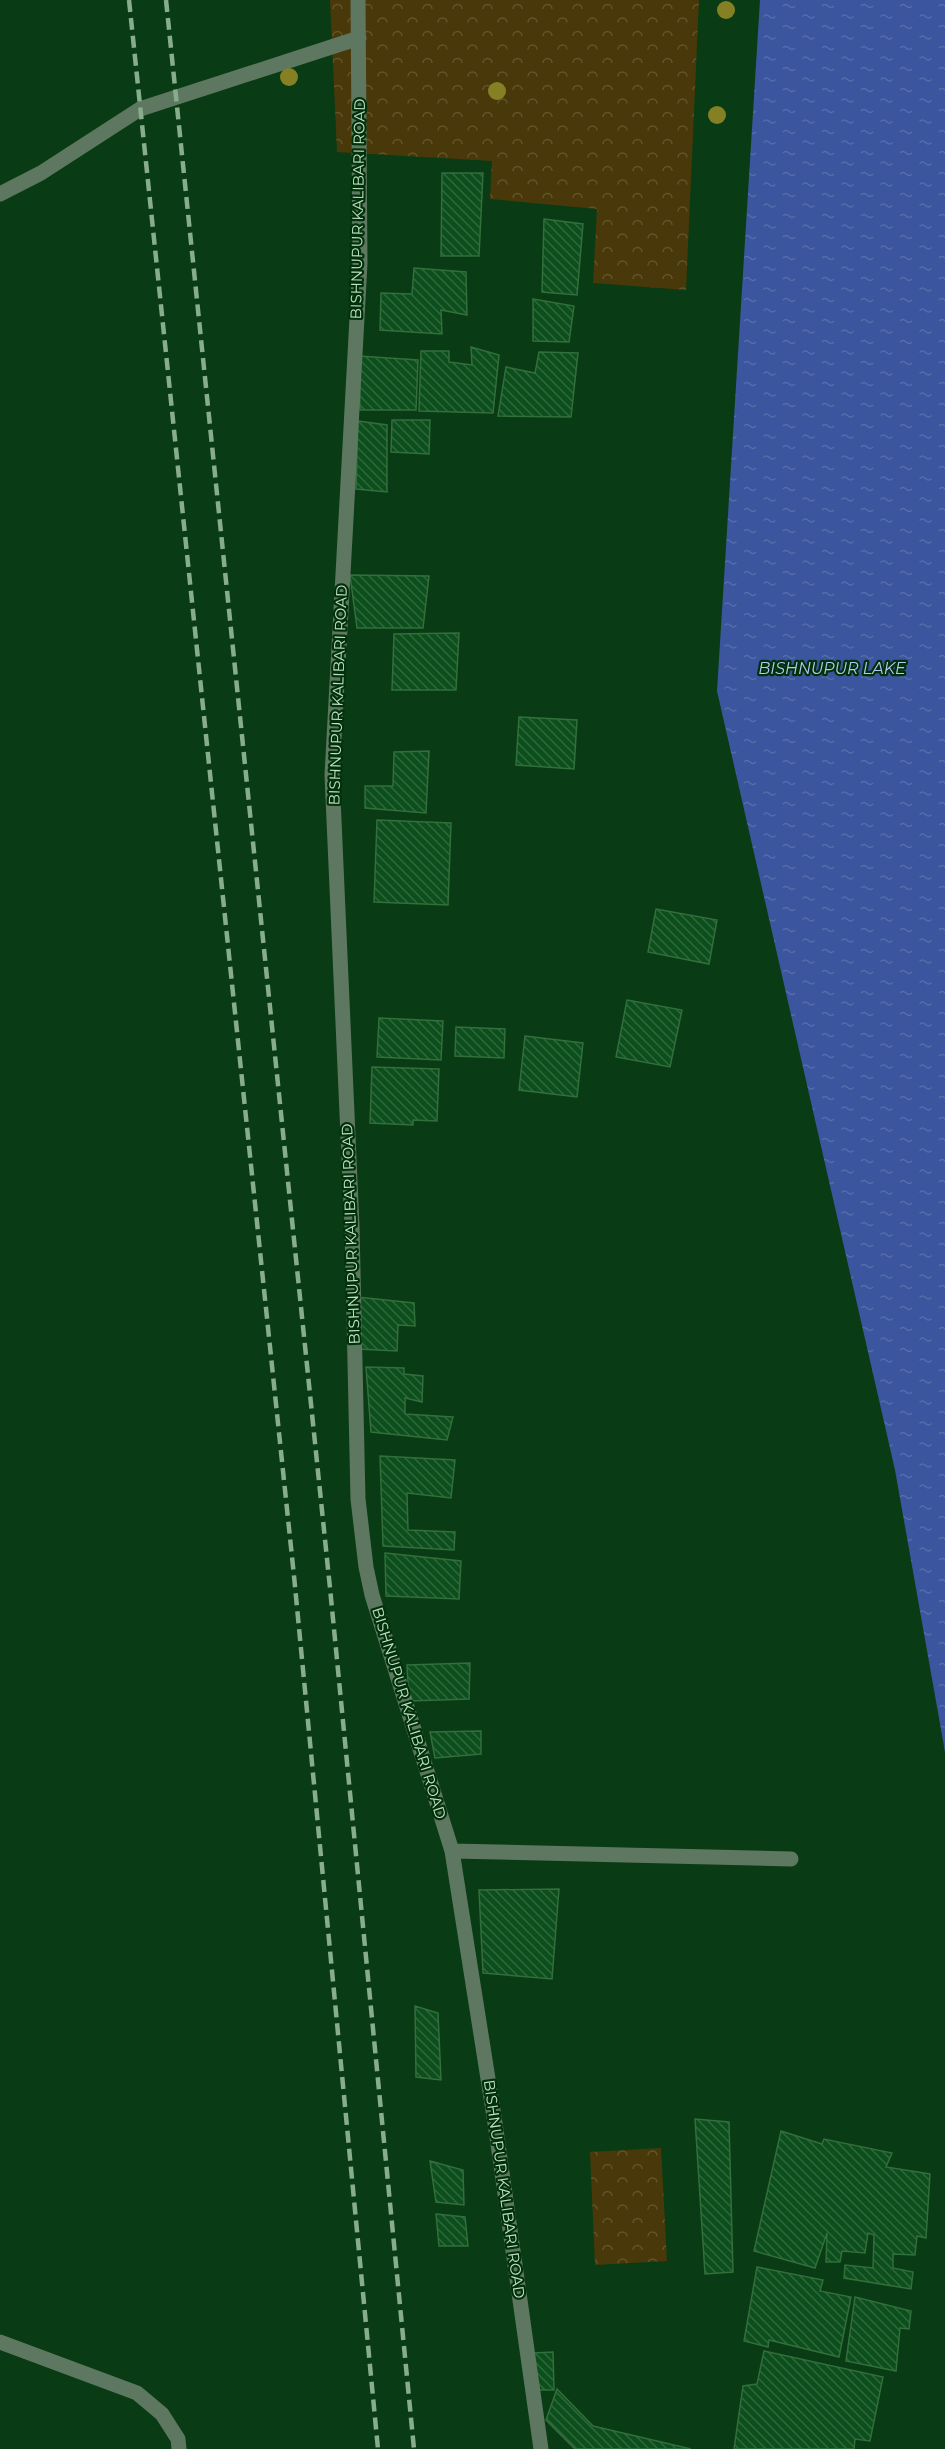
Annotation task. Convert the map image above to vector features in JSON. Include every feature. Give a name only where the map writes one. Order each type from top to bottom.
[{"type":"street","name":"BISHNUPUR KALIBARI ROAD","points":[[358,0],[360,263],[332,775],[352,1226],[358,1499],[366,1567],[372,1595],[452,1851],[495,2123],[541,2449]]},
{"type":"street","points":[[0,194],[41,173],[140,109],[359,38]]},
{"type":"street","points":[[452,1851],[791,1859]]},
{"type":"street","points":[[0,2342],[137,2393],[162,2414],[178,2439],[179,2449]]},
{"type":"green space","points":[[330,0],[699,0],[686,290],[593,283],[597,209],[490,199],[492,161],[337,152]]},
{"type":"green space","points":[[661,2148],[667,2261],[595,2265],[590,2152]]},
{"type":"water","name":"BISHNUPUR LAKE","points":[[760,0],[945,0],[945,1752],[895,1470],[717,691]]},
{"type":"building","points":[[442,173],[483,173],[479,256],[441,256]]},
{"type":"building","points":[[544,219],[583,224],[577,295],[542,292]]},
{"type":"building","points":[[414,268],[466,272],[467,315],[441,310],[442,334],[380,330],[381,293],[412,294]]},
{"type":"building","points":[[533,299],[574,306],[569,342],[533,341]]},
{"type":"building","points":[[471,347],[499,355],[493,413],[419,411],[421,351],[449,351],[449,362],[472,365]]},
{"type":"building","points":[[539,352],[578,353],[571,417],[498,416],[506,367],[535,373]]},
{"type":"building","points":[[359,356],[418,360],[416,410],[360,410]]},
{"type":"building","points":[[392,420],[430,420],[429,454],[391,452]]},
{"type":"building","points":[[358,421],[387,425],[387,492],[356,489]]},
{"type":"building","points":[[350,575],[429,576],[423,628],[357,628]]},
{"type":"building","points":[[459,633],[456,690],[392,690],[394,634]]},
{"type":"building","points":[[519,717],[577,720],[574,769],[516,765]]},
{"type":"building","points":[[429,751],[426,813],[365,808],[365,786],[393,786],[394,752]]},
{"type":"building","points":[[377,820],[451,823],[448,905],[374,902]]},
{"type":"building","points":[[656,909],[717,920],[709,964],[648,952]]},
{"type":"building","points":[[627,1000],[682,1010],[670,1067],[616,1057]]},
{"type":"building","points":[[379,1018],[443,1021],[441,1060],[377,1057]]},
{"type":"building","points":[[456,1027],[505,1029],[504,1058],[455,1056]]},
{"type":"building","points":[[525,1036],[583,1043],[577,1097],[519,1090]]},
{"type":"building","points":[[372,1067],[439,1069],[437,1121],[413,1120],[413,1125],[370,1123]]},
{"type":"building","points":[[357,1297],[414,1303],[415,1326],[398,1325],[397,1351],[357,1349]]},
{"type":"building","points":[[366,1367],[404,1368],[404,1374],[423,1376],[422,1402],[405,1398],[405,1414],[453,1417],[447,1440],[371,1432]]},
{"type":"building","points":[[380,1456],[455,1460],[451,1498],[407,1493],[408,1530],[455,1532],[454,1550],[383,1546]]},
{"type":"building","points":[[385,1553],[461,1561],[459,1599],[386,1596]]},
{"type":"building","points":[[470,1663],[469,1699],[409,1701],[407,1665]]},
{"type":"building","points":[[481,1731],[481,1754],[435,1758],[430,1732]]},
{"type":"building","points":[[559,1889],[552,1979],[483,1973],[479,1890]]},
{"type":"building","points":[[415,2006],[438,2013],[441,2080],[416,2077]]},
{"type":"building","points":[[695,2119],[729,2122],[733,2272],[705,2274]]},
{"type":"building","points":[[781,2131],[822,2144],[824,2139],[892,2153],[886,2167],[930,2174],[926,2238],[917,2236],[915,2255],[893,2254],[893,2268],[913,2272],[911,2289],[844,2278],[845,2265],[873,2268],[874,2235],[868,2233],[865,2253],[842,2251],[840,2262],[826,2262],[827,2233],[815,2268],[754,2251]]},
{"type":"building","points":[[430,2161],[463,2170],[464,2205],[436,2202]]},
{"type":"building","points":[[436,2214],[465,2217],[468,2246],[439,2246]]},
{"type":"building","points":[[757,2267],[823,2280],[820,2291],[851,2297],[839,2357],[769,2340],[768,2347],[744,2341]]},
{"type":"building","points":[[855,2297],[911,2311],[909,2329],[900,2328],[896,2371],[846,2361]]},
{"type":"building","points":[[764,2351],[883,2377],[870,2441],[855,2439],[854,2449],[734,2449],[743,2386],[757,2384]]},
{"type":"building","points":[[553,2352],[554,2390],[536,2390],[534,2353]]},
{"type":"building","points":[[557,2389],[593,2426],[691,2449],[575,2449],[546,2420]]},
{"type":"railway","points":[[129,0],[294,1576],[378,2449]]},
{"type":"railway","points":[[166,0],[330,1588],[414,2449]]}]
